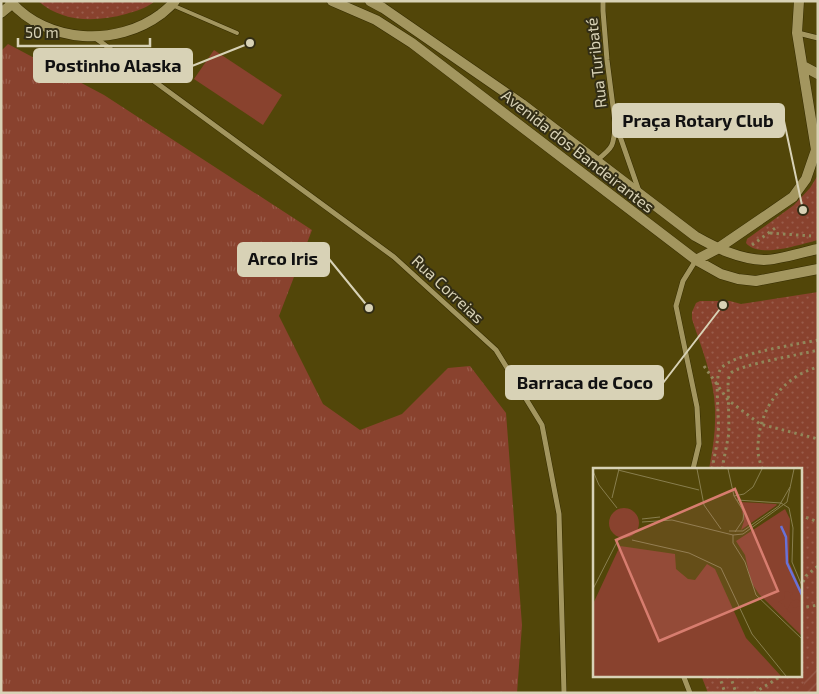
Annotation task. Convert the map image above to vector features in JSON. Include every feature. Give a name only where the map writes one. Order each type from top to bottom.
[{"type":"street","name":"Avenida dos Bandeirantes","points":[[332,1],[376,20],[412,42],[696,260],[721,274],[756,282],[818,269]]},
{"type":"street","name":"Avenida dos Bandeirantes","points":[[370,1],[522,104],[695,236],[717,249],[739,256],[766,260],[818,249]]},
{"type":"street","name":"Rua Turibaté","points":[[597,160],[608,152],[614,144],[615,122],[602,11],[603,1]]},
{"type":"street","points":[[693,468],[698,444],[697,407],[676,306],[683,281],[696,260],[717,249],[793,196],[806,180],[816,150],[797,33],[799,1]]},
{"type":"street","points":[[1,13],[11,2],[36,22],[64,34],[94,37],[123,34],[149,22],[174,3]]},
{"type":"street","points":[[797,33],[818,38]]},
{"type":"street","name":"Rua Correias","points":[[94,37],[394,256],[496,350],[542,425],[558,514],[564,693]]},
{"type":"street","points":[[803,66],[818,74]]},
{"type":"street","name":"Rua Turibaté","points":[[615,122],[640,194]]},
{"type":"street","points":[[683,676],[690,693]]},
{"type":"lane","points":[[174,3],[237,33]]},
{"type":"path","points":[[758,248],[751,245],[783,221]]},
{"type":"path","points":[[769,233],[811,236]]},
{"type":"path","points":[[792,241],[818,234]]},
{"type":"path","points":[[712,468],[718,434],[717,382],[720,368],[726,362],[746,355],[818,340]]},
{"type":"path","points":[[722,468],[729,433],[728,380],[731,373],[736,369],[818,350]]},
{"type":"path","points":[[704,366],[728,400],[760,424],[818,439]]},
{"type":"path","points":[[762,468],[757,448],[760,424],[770,402],[785,383],[806,370],[818,367]]},
{"type":"path","points":[[802,516],[818,522]]},
{"type":"path","points":[[802,584],[806,576],[818,566]]},
{"type":"path","points":[[802,608],[818,605]]},
{"type":"path","points":[[719,676],[725,693]]},
{"type":"path","points":[[730,676],[736,693]]},
{"type":"path","points":[[754,693],[781,676]]},
{"type":"green space","points":[[38,1],[155,1],[145,7],[115,17],[80,19],[58,13]]},
{"type":"green space","points":[[8,44],[104,95],[312,230],[279,316],[323,404],[360,430],[402,414],[448,368],[470,366],[506,413],[522,625],[517,693],[1,693],[1,51]]},
{"type":"green space","points":[[214,50],[282,95],[263,125],[194,79]]},
{"type":"green space","points":[[818,175],[818,240],[770,250],[752,248],[746,243],[747,239],[794,205],[810,188]]},
{"type":"green space","points":[[818,292],[818,693],[708,693],[701,676],[802,676],[802,468],[709,468],[715,431],[714,397],[706,363],[692,319],[692,312],[696,303],[700,301],[730,301],[741,304]]},
{"type":"green space","points":[[810,668],[818,668],[818,693],[802,693],[804,684],[803,673]]},
{"type":"place","name":"Postinho Alaska","points":[[250,43]]},
{"type":"place","name":"Praça Rotary Club","points":[[803,210]]},
{"type":"place","name":"Barraca de Coco","points":[[723,305]]},
{"type":"place","name":"Arco Iris","points":[[369,308]]}]
